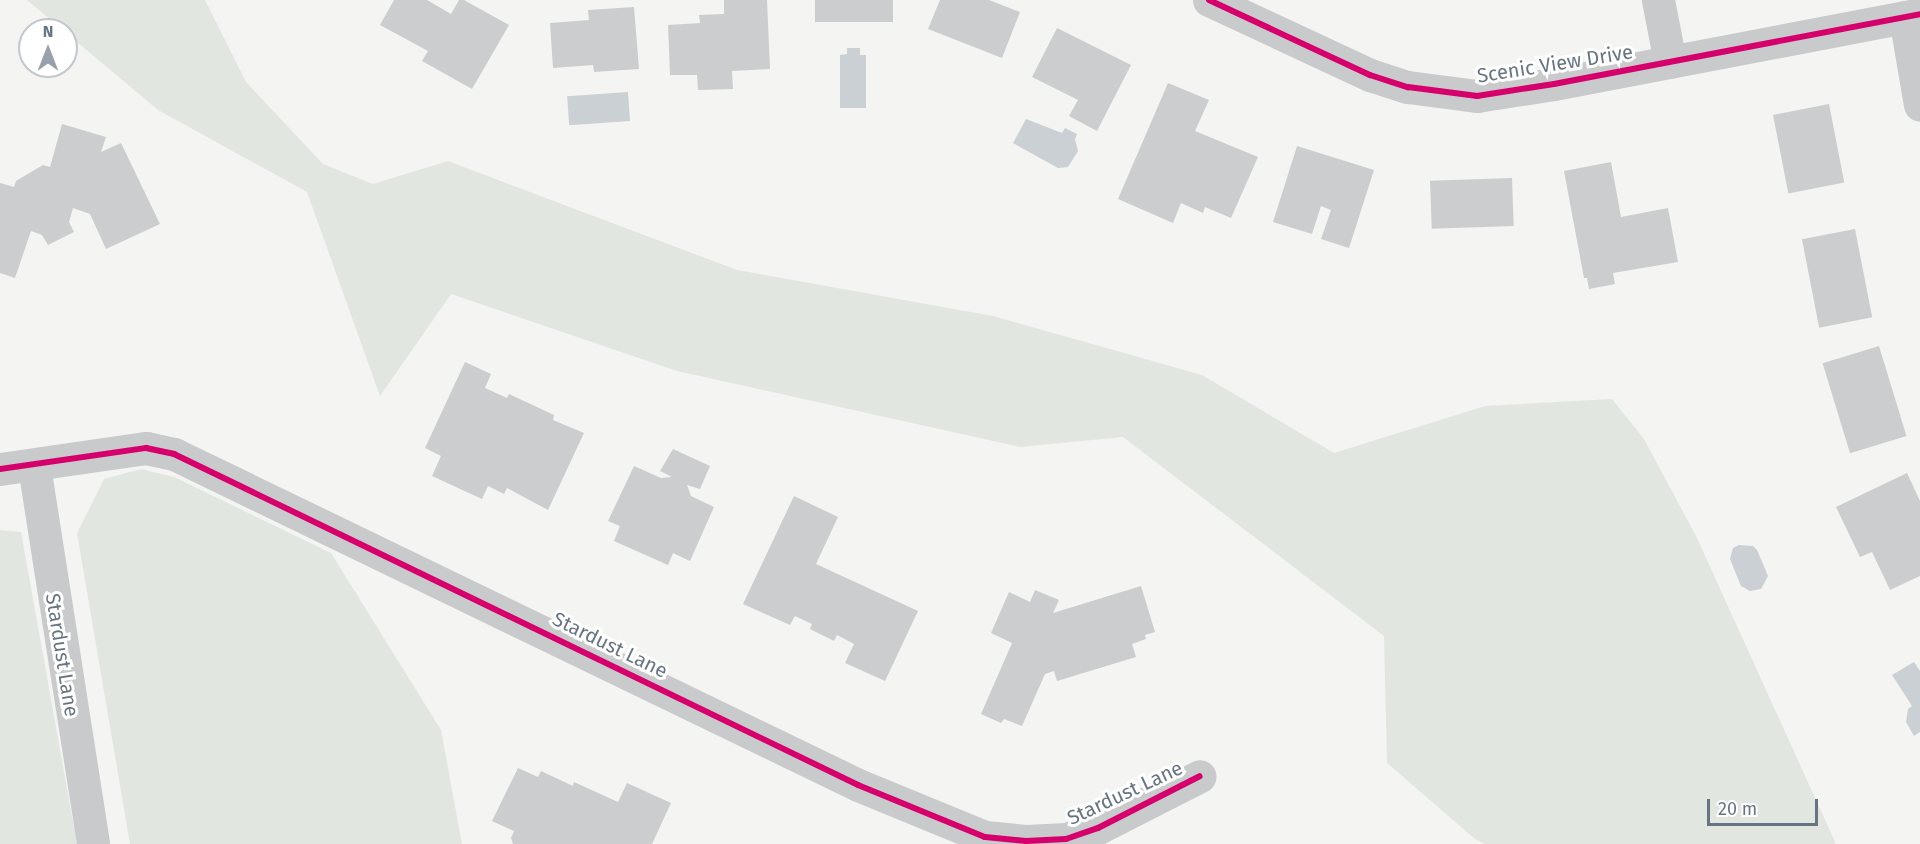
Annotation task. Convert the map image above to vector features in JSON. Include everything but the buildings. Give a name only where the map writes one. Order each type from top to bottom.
[{"type":"street","name":"Scenic View Drive","points":[[1209,0],[1370,75],[1408,87],[1477,96],[1670,62],[1913,15]]},
{"type":"street","points":[[1658,0],[1670,62]]},
{"type":"street","points":[[1913,15],[1920,105]]},
{"type":"street","name":"Stardust Lane","points":[[0,470],[146,448],[174,454],[858,785],[985,837],[1026,841],[1066,839],[1098,828],[1200,776]]},
{"type":"street","name":"Stardust Lane","points":[[34,466],[93,844]]},
{"type":"shaded area","points":[[27,0],[205,0],[246,82],[323,164],[373,184],[448,161],[737,270],[993,316],[1202,375],[1334,453],[1485,406],[1612,399],[1644,439],[1697,538],[1836,844],[1485,844],[1475,839],[1387,763],[1384,636],[1123,437],[1020,447],[677,371],[451,294],[380,396],[307,192],[158,110],[78,43],[78,18],[48,18]]},
{"type":"shaded area","points":[[847,48],[860,48],[860,55],[866,55],[866,108],[840,108],[840,55],[847,54]]},
{"type":"shaded area","points":[[628,92],[630,121],[569,125],[567,96]]},
{"type":"shaded area","points":[[1026,119],[1062,133],[1065,128],[1077,134],[1075,139],[1078,151],[1068,167],[1058,168],[1013,143]]},
{"type":"shaded area","points":[[141,469],[174,477],[331,553],[441,730],[462,844],[130,844],[77,533],[104,479]]},
{"type":"shaded area","points":[[0,530],[21,532],[77,844],[0,844]]},
{"type":"shaded area","points":[[1739,545],[1753,546],[1757,550],[1768,576],[1761,589],[1750,591],[1741,586],[1730,559],[1733,548]]},
{"type":"shaded area","points":[[1914,662],[1920,671],[1920,732],[1914,736],[1906,722],[1908,709],[1912,706],[1892,675]]},
{"type":"cycle path","points":[[1209,0],[1370,75],[1408,87],[1477,96],[1554,84],[1920,14]]},
{"type":"cycle path","points":[[0,469],[146,448],[174,454],[858,785],[985,837],[1026,841],[1066,839],[1098,828],[1200,776]]}]
